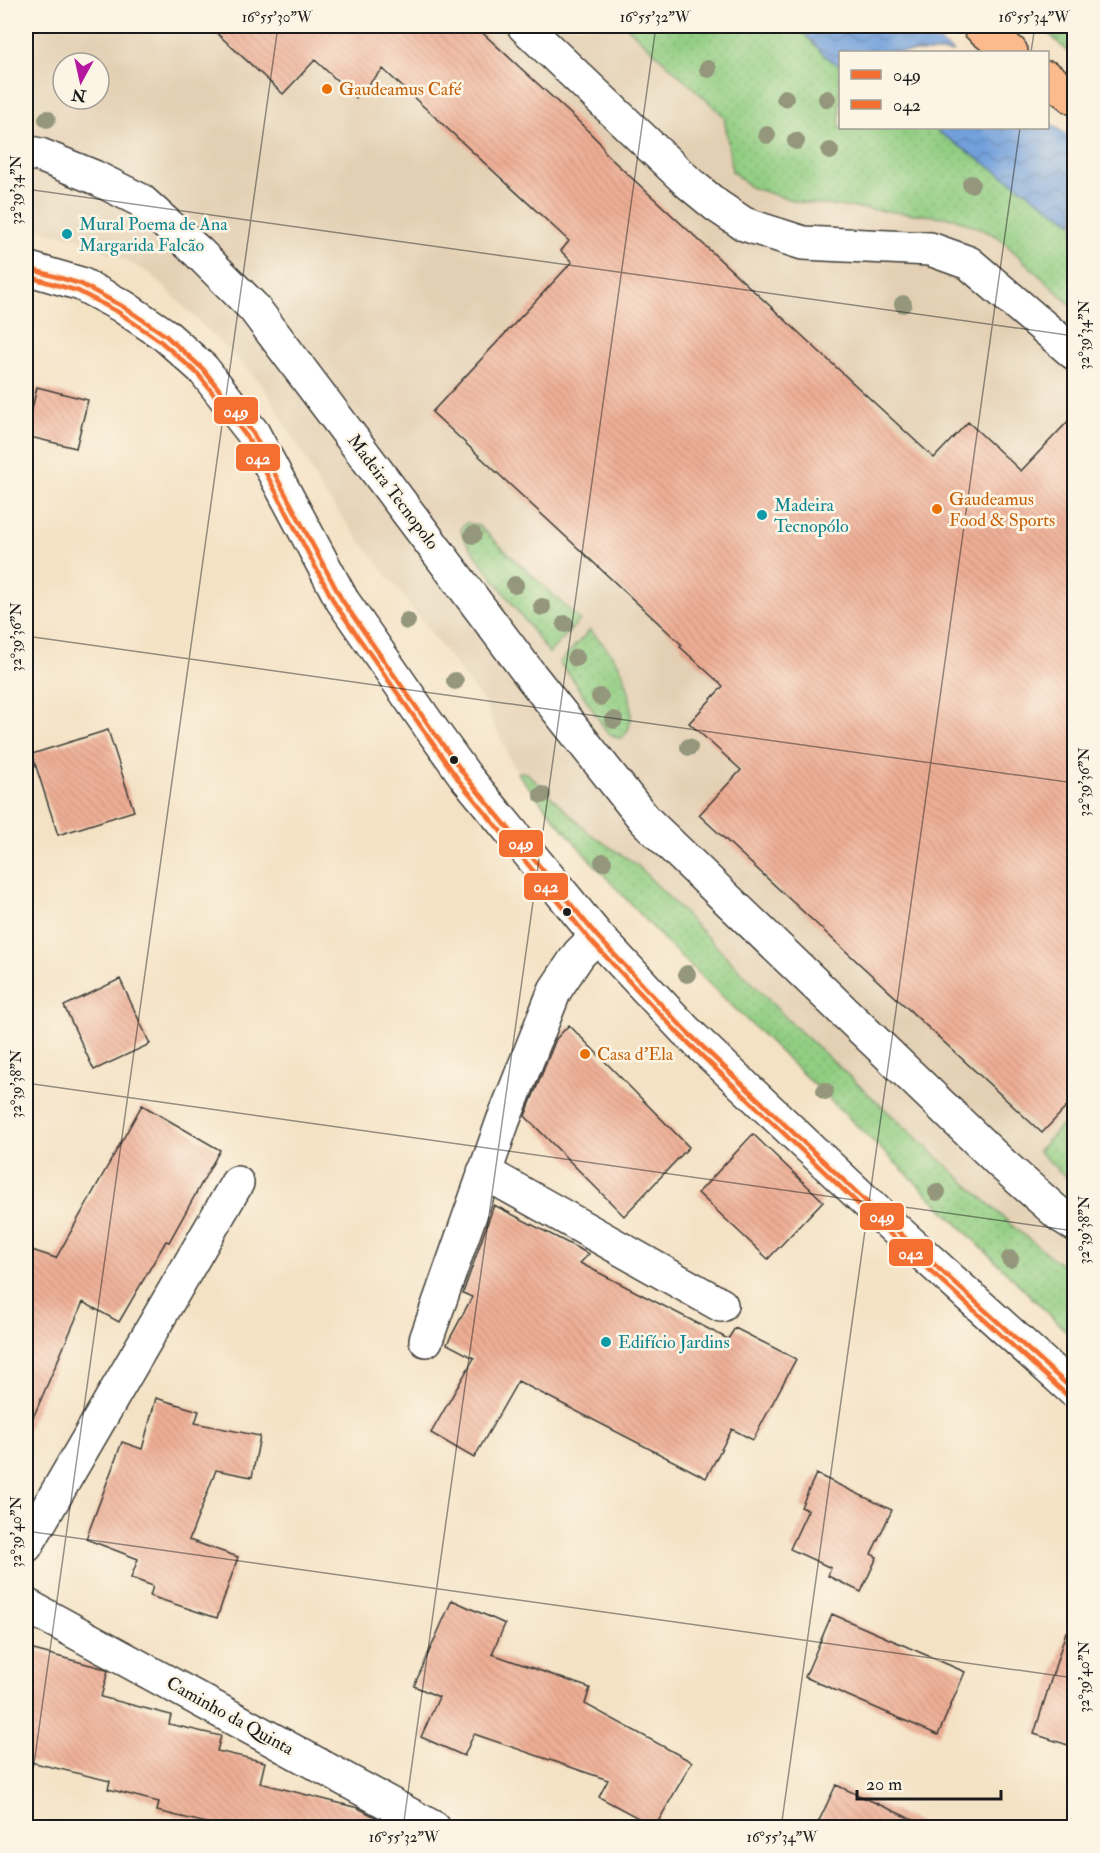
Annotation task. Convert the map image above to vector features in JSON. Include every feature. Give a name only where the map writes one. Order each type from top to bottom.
[{"type":"main road","points":[[979,26],[1010,51]]},
{"type":"main road","points":[[1049,79],[1074,98]]},
{"type":"street","points":[[524,26],[689,183],[744,224],[803,243],[930,249],[969,263],[1074,353]]},
{"type":"street","name":"Madeira Tecnopolo","points":[[26,152],[40,155],[94,177],[140,200],[198,252],[254,308],[531,676],[645,820],[1001,1163],[1060,1215],[1074,1224]]},
{"type":"street","points":[[26,268],[81,284],[122,306],[165,335],[203,369],[253,433],[342,600],[430,728],[466,777],[597,936],[702,1046],[893,1227],[1074,1391]]},
{"type":"street","points":[[426,1340],[484,1172],[555,990],[579,954],[597,936]]},
{"type":"street","points":[[484,1172],[721,1305]]},
{"type":"street","points":[[26,1545],[237,1183]]},
{"type":"street","name":"Caminho da Quinta","points":[[26,1605],[435,1827]]},
{"type":"shaded area","points":[[26,26],[798,26],[824,55],[839,65],[839,129],[934,129],[1074,224],[1074,1339],[668,944],[581,850],[517,773],[483,701],[323,492],[261,383],[150,273],[81,239],[26,227]]},
{"type":"green space","points":[[626,26],[798,26],[824,55],[839,65],[839,129],[934,129],[1074,224],[1074,308],[997,236],[954,218],[798,202],[750,187],[732,171],[724,116]]},
{"type":"green space","points":[[1042,26],[1074,26],[1074,59],[1072,57]]},
{"type":"green space","points":[[467,523],[479,526],[580,620],[549,653],[464,539],[461,530]]},
{"type":"green space","points":[[590,630],[614,657],[629,693],[630,723],[622,738],[617,738],[607,732],[572,678],[559,663]]},
{"type":"green space","points":[[517,773],[528,774],[589,833],[637,865],[790,1022],[1016,1229],[1074,1275],[1074,1339],[668,944],[581,850]]},
{"type":"green space","points":[[1074,1112],[1074,1185],[1038,1151]]},
{"type":"water","points":[[798,26],[919,26],[952,51],[839,51],[839,65],[824,55]]},
{"type":"water","points":[[1049,122],[1074,141],[1074,224],[934,129],[1049,129]]},
{"type":"building","points":[[209,26],[475,26],[575,118],[600,143],[606,154],[934,458],[968,422],[1021,471],[1074,415],[1074,1099],[1042,1133],[699,815],[741,770],[689,723],[723,686],[432,412],[572,262],[561,251],[569,241],[383,69],[356,98],[315,60],[283,94]]},
{"type":"building","points":[[37,387],[88,400],[76,448],[26,436]]},
{"type":"building","points":[[108,730],[134,811],[58,835],[32,754]]},
{"type":"building","points":[[120,979],[150,1044],[94,1070],[64,1006]]},
{"type":"building","points":[[569,1025],[689,1147],[624,1216],[525,1116],[556,1039]]},
{"type":"building","points":[[142,1105],[220,1150],[169,1242],[166,1241],[119,1322],[83,1302],[26,1434],[26,1248],[56,1258]]},
{"type":"building","points":[[753,1134],[823,1201],[768,1259],[698,1193]]},
{"type":"building","name":"Edifício Jardins","points":[[494,1205],[589,1254],[580,1263],[728,1339],[735,1328],[796,1359],[753,1440],[732,1429],[706,1478],[518,1381],[474,1458],[431,1433],[474,1358],[447,1344],[472,1297],[463,1293]]},
{"type":"building","points":[[156,1398],[199,1411],[195,1423],[260,1436],[252,1477],[216,1470],[189,1540],[238,1557],[217,1618],[150,1596],[153,1586],[131,1578],[138,1559],[86,1539],[122,1442],[142,1449]]},
{"type":"building","points":[[816,1474],[892,1510],[871,1554],[877,1557],[861,1592],[828,1576],[831,1568],[790,1549],[808,1510],[801,1507]]},
{"type":"building","points":[[452,1600],[505,1624],[492,1654],[590,1688],[585,1704],[692,1762],[655,1827],[599,1797],[608,1780],[474,1734],[464,1756],[421,1737],[439,1697],[414,1686]]},
{"type":"building","points":[[832,1614],[965,1672],[938,1735],[805,1677]]},
{"type":"building","points":[[1066,1632],[1074,1633],[1074,1747],[1034,1734]]},
{"type":"building","points":[[26,1648],[108,1671],[101,1697],[171,1715],[169,1724],[221,1736],[217,1751],[265,1762],[260,1783],[358,1808],[381,1820],[380,1827],[223,1827],[157,1811],[159,1802],[108,1789],[110,1781],[26,1761]]},
{"type":"building","points":[[836,1785],[929,1827],[816,1827]]},
{"type":"transit line","name":"049","points":[[26,268],[81,284],[122,306],[165,335],[203,369],[253,433],[342,600],[430,727],[466,777],[597,936],[685,1030],[893,1227],[1074,1391]]},
{"type":"transit line","name":"042","points":[[26,276],[78,291],[118,312],[160,341],[198,374],[247,437],[335,604],[460,782],[591,941],[680,1035],[888,1232],[1069,1397]]},
{"type":"place","name":"Gaudeamus Café","points":[[327,89]]},
{"type":"place","name":"Mural Poema de Ana Margarida Falcão","points":[[67,234]]},
{"type":"place","name":"Gaudeamus Food & Sports","points":[[937,509]]},
{"type":"place","name":"Madeira Tecnopólo","points":[[762,515]]},
{"type":"place","name":"Casa d'Ela","points":[[585,1054]]},
{"type":"place","name":"Edifício Jardins","points":[[606,1342]]}]
